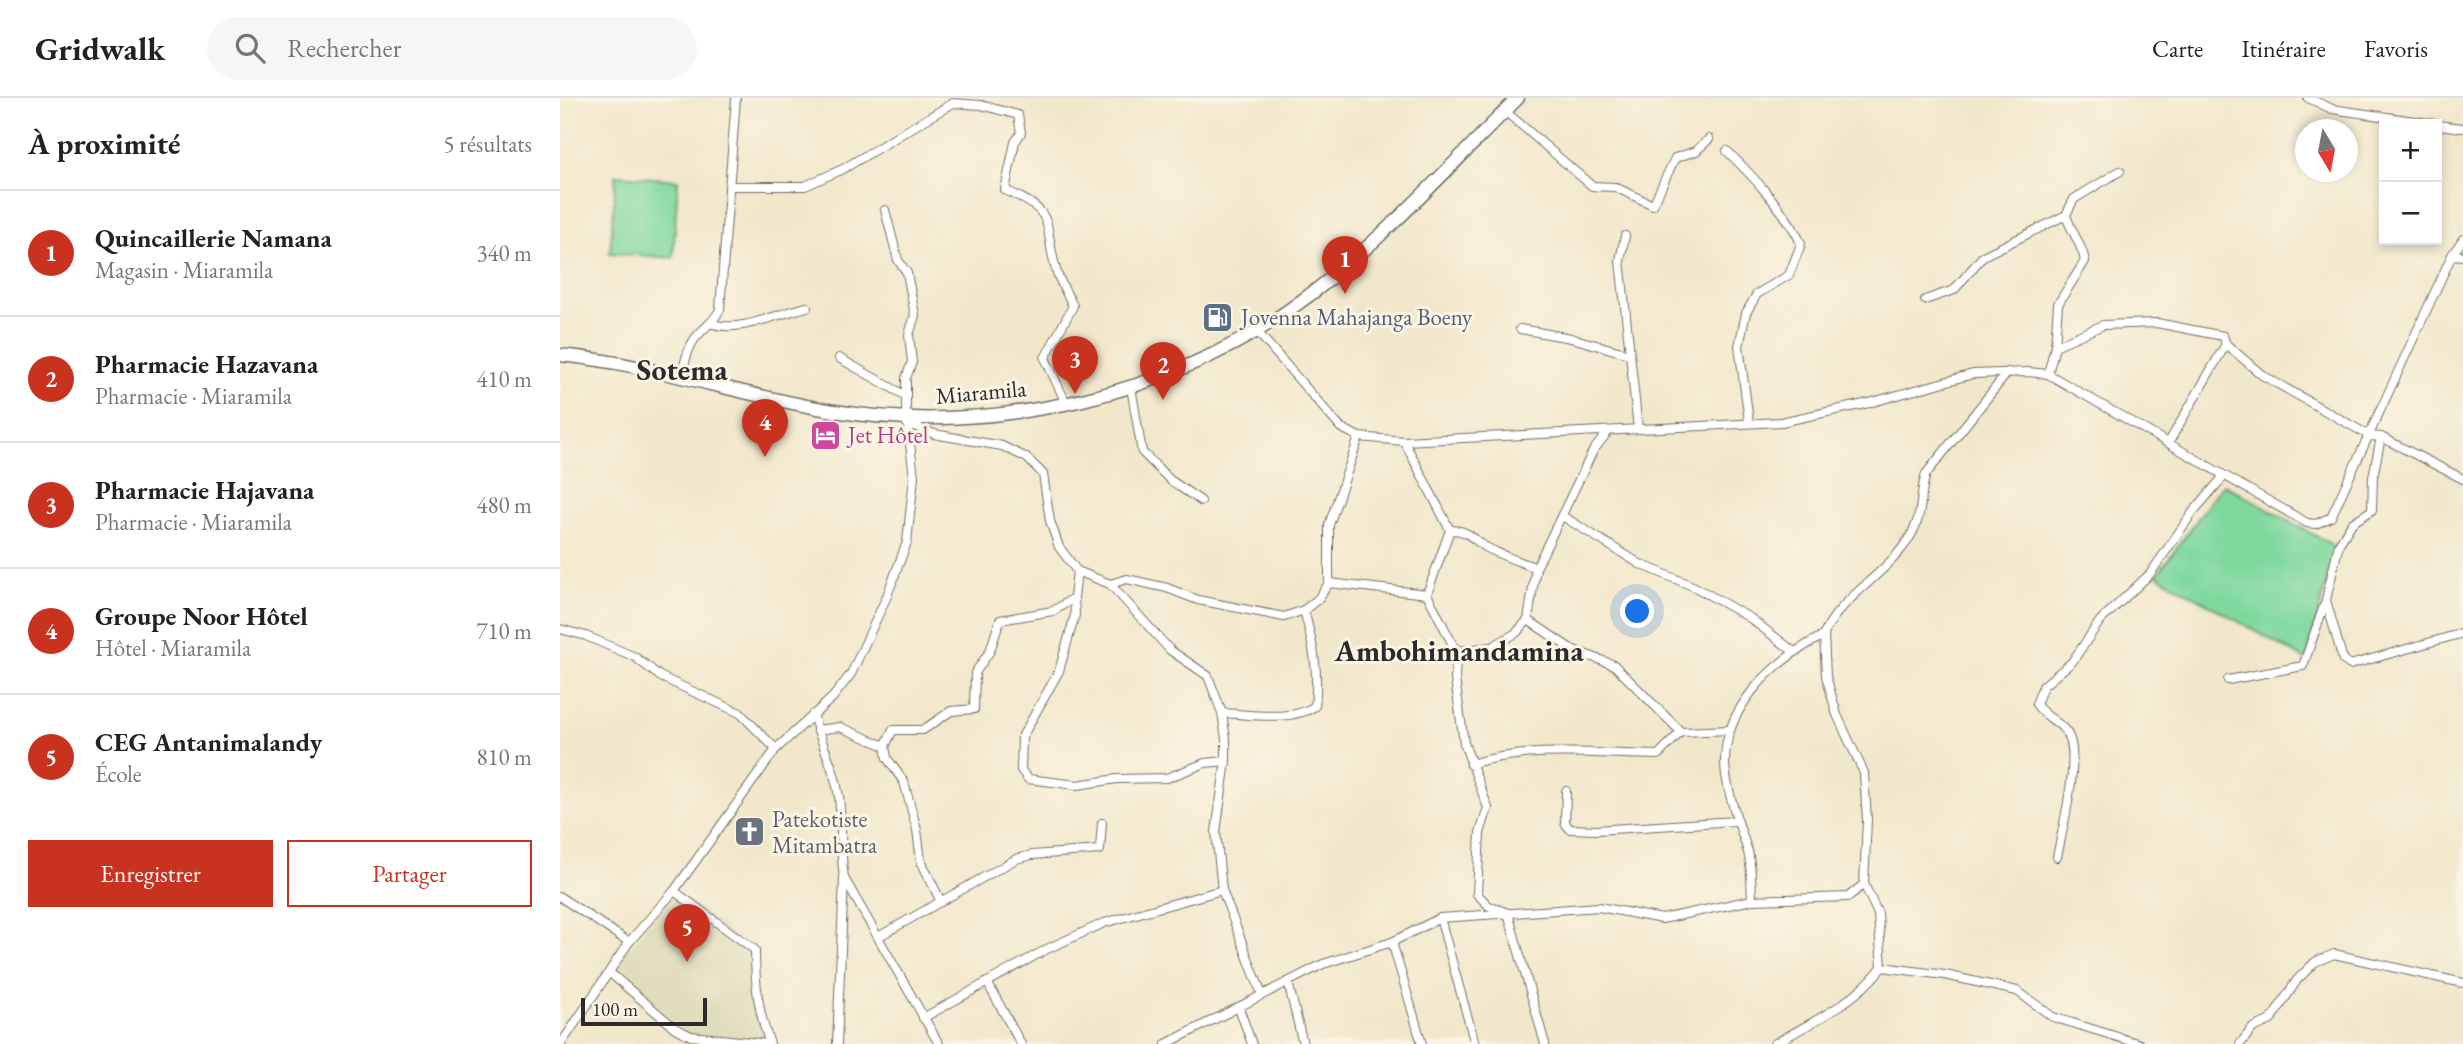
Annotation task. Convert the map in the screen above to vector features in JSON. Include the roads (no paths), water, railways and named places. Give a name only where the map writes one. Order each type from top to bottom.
[{"type":"main road","name":"Miaramila","points":[[560,355],[638,368],[833,411],[907,419],[996,415],[1066,403],[1131,387],[1158,379],[1255,329],[1306,297],[1379,237],[1512,102]]},
{"type":"street","points":[[681,378],[689,349],[699,334],[712,324],[720,309],[736,98]]},
{"type":"street","points":[[2308,98],[2333,109],[2402,119]]},
{"type":"street","points":[[1512,102],[1592,186],[1615,187],[1653,205],[1675,158],[1696,151],[1709,139]]},
{"type":"street","points":[[729,187],[805,186],[843,169],[953,103],[981,104],[1018,115],[1021,133],[1014,142],[1005,190],[1033,202],[1049,222],[1055,268],[1073,306],[1045,358],[1066,403]]},
{"type":"street","points":[[2442,125],[2463,128]]},
{"type":"street","points":[[1727,151],[1755,177],[1796,230],[1801,244],[1789,275],[1757,294],[1746,313],[1740,346],[1749,421]]},
{"type":"street","points":[[1925,300],[1954,289],[1983,257],[2066,215],[2074,199],[2120,171]]},
{"type":"street","points":[[561,1044],[629,943],[674,891],[776,749],[851,674],[887,596],[907,542],[914,477],[905,378],[912,362],[909,335],[915,315],[906,273],[898,260],[886,210]]},
{"type":"street","points":[[2048,374],[2058,303],[2085,261],[2082,246],[2070,229],[2066,215]]},
{"type":"street","points":[[1625,236],[1620,260],[1638,429]]},
{"type":"street","points":[[1255,329],[1340,427],[1359,437],[1404,441],[1541,432],[1607,433],[1749,421],[1781,422],[1869,402],[1944,379],[2007,372],[2048,374],[2307,523],[2324,522],[2331,517],[2452,255],[2463,239]]},
{"type":"street","points":[[2452,255],[2463,256]]},
{"type":"street","points":[[712,324],[721,327],[752,322],[807,307]]},
{"type":"street","points":[[2054,346],[2103,325],[2146,323],[2222,336],[2226,344],[2263,375],[2370,436],[2381,437],[2463,479]]},
{"type":"street","points":[[1520,328],[1571,338],[1629,354]]},
{"type":"street","points":[[2169,442],[2226,344]]},
{"type":"street","points":[[839,358],[906,396]]},
{"type":"street","points":[[1774,1044],[1821,1019],[1871,981],[1882,967],[1878,914],[1864,884],[1867,820],[1864,773],[1837,715],[1826,676],[1824,635],[1830,619],[1871,582],[1916,527],[1920,489],[1926,474],[2007,372]]},
{"type":"street","points":[[1131,387],[1142,452],[1170,480],[1201,501]]},
{"type":"street","points":[[907,419],[934,434],[1002,446],[1027,458],[1043,474],[1050,521],[1059,547],[1077,571],[1110,584],[1170,650],[1208,676],[1222,713],[1226,761],[1216,832],[1222,890],[1262,995]]},
{"type":"street","points":[[1456,651],[1492,647],[1516,633],[1528,620],[1536,568],[1564,517],[1593,452],[1607,433]]},
{"type":"street","points":[[1110,584],[1127,579],[1167,588],[1198,600],[1284,617],[1304,610],[1318,599],[1329,583],[1329,525],[1359,437]]},
{"type":"street","points":[[2228,680],[2302,666],[2326,600],[2339,544],[2352,523],[2372,510],[2373,477],[2381,437]]},
{"type":"street","points":[[1404,441],[1450,530],[1427,594],[1456,651],[1455,679],[1470,764],[1479,780],[1488,808],[1480,833],[1478,894],[1489,906],[1508,913]]},
{"type":"street","points":[[2057,857],[2071,771],[2071,744],[2066,731],[2043,716],[2036,704],[2039,692],[2072,662],[2100,621],[2150,574],[2193,512],[2224,476]]},
{"type":"street","points":[[1564,517],[1640,564],[1695,587],[1749,618],[1793,651]]},
{"type":"street","points":[[1450,530],[1462,530],[1483,545],[1536,568]]},
{"type":"street","points":[[1077,571],[1075,615],[1059,671],[1022,737],[1021,769],[1028,779],[1077,785],[1127,778],[1167,778],[1205,763],[1226,761]]},
{"type":"street","points":[[1329,583],[1427,594]]},
{"type":"street","points":[[941,902],[921,860],[917,830],[904,782],[887,758],[885,746],[893,730],[923,730],[951,711],[974,709],[975,673],[990,651],[1000,620],[1053,611],[1074,598]]},
{"type":"street","points":[[2326,600],[2346,664],[2463,633]]},
{"type":"street","points":[[1222,713],[1294,713],[1307,712],[1315,706],[1319,677],[1304,610]]},
{"type":"street","points":[[1528,620],[1571,649],[1614,665],[1681,732]]},
{"type":"street","points":[[560,629],[586,636],[635,657],[661,677],[740,713],[776,749]]},
{"type":"street","points":[[1752,900],[1748,854],[1735,821],[1725,771],[1730,730],[1757,683],[1793,651],[1824,635]]},
{"type":"street","points":[[813,714],[817,730],[828,751],[839,794],[839,850],[844,878],[837,1044]]},
{"type":"street","points":[[817,730],[840,727],[885,746]]},
{"type":"street","points":[[1470,764],[1510,753],[1540,751],[1658,755],[1681,732],[1730,730]]},
{"type":"street","points":[[1566,791],[1565,823],[1570,829],[1596,830],[1735,821]]},
{"type":"street","points":[[878,937],[1016,859],[1043,853],[1100,850],[1102,823]]},
{"type":"street","points":[[844,878],[939,1044]]},
{"type":"street","points":[[1166,1044],[1323,964],[1392,942],[1440,918],[1599,907],[1662,919],[1752,900],[1849,897],[1864,884]]},
{"type":"street","points":[[923,1018],[987,982],[1104,923],[1222,890]]},
{"type":"street","points":[[610,973],[683,1032],[723,1041],[769,1044],[759,1013],[755,987],[755,950],[674,891]]},
{"type":"street","points":[[560,897],[629,943]]},
{"type":"street","points":[[1508,913],[1545,1044]]},
{"type":"street","points":[[1440,918],[1475,1044]]},
{"type":"street","points":[[1392,942],[1422,1044]]},
{"type":"street","points":[[2240,1044],[2253,1028],[2272,1020],[2297,980],[2315,962],[2334,954],[2463,983]]},
{"type":"street","points":[[1882,967],[1945,975],[2017,991],[2053,1017],[2140,1044]]},
{"type":"street","points":[[987,982],[1021,1044]]},
{"type":"street","points":[[1288,982],[1303,1044]]},
{"type":"street","points":[[1238,1008],[1252,1044]]},
{"type":"place","name":"Quincaillerie Namana","points":[[1345,294]]},
{"type":"place","name":"Jovenna Mahajanga Boeny","points":[[1218,317]]},
{"type":"place","name":"Pharmacie Hajavana","points":[[1075,394]]},
{"type":"place","name":"Pharmacie Hazavana","points":[[1163,400]]},
{"type":"place","name":"Jet Hôtel","points":[[825,435]]},
{"type":"place","name":"Groupe Noor Hôtel","points":[[765,457]]},
{"type":"place","name":"Patekotiste Mitambatra","points":[[749,832]]},
{"type":"place","name":"CEG Antanimalandy","points":[[687,962]]},
{"type":"district","name":"Sotema","points":[[682,369]]},
{"type":"district","name":"Ambohimandamina","points":[[1459,650]]}]
